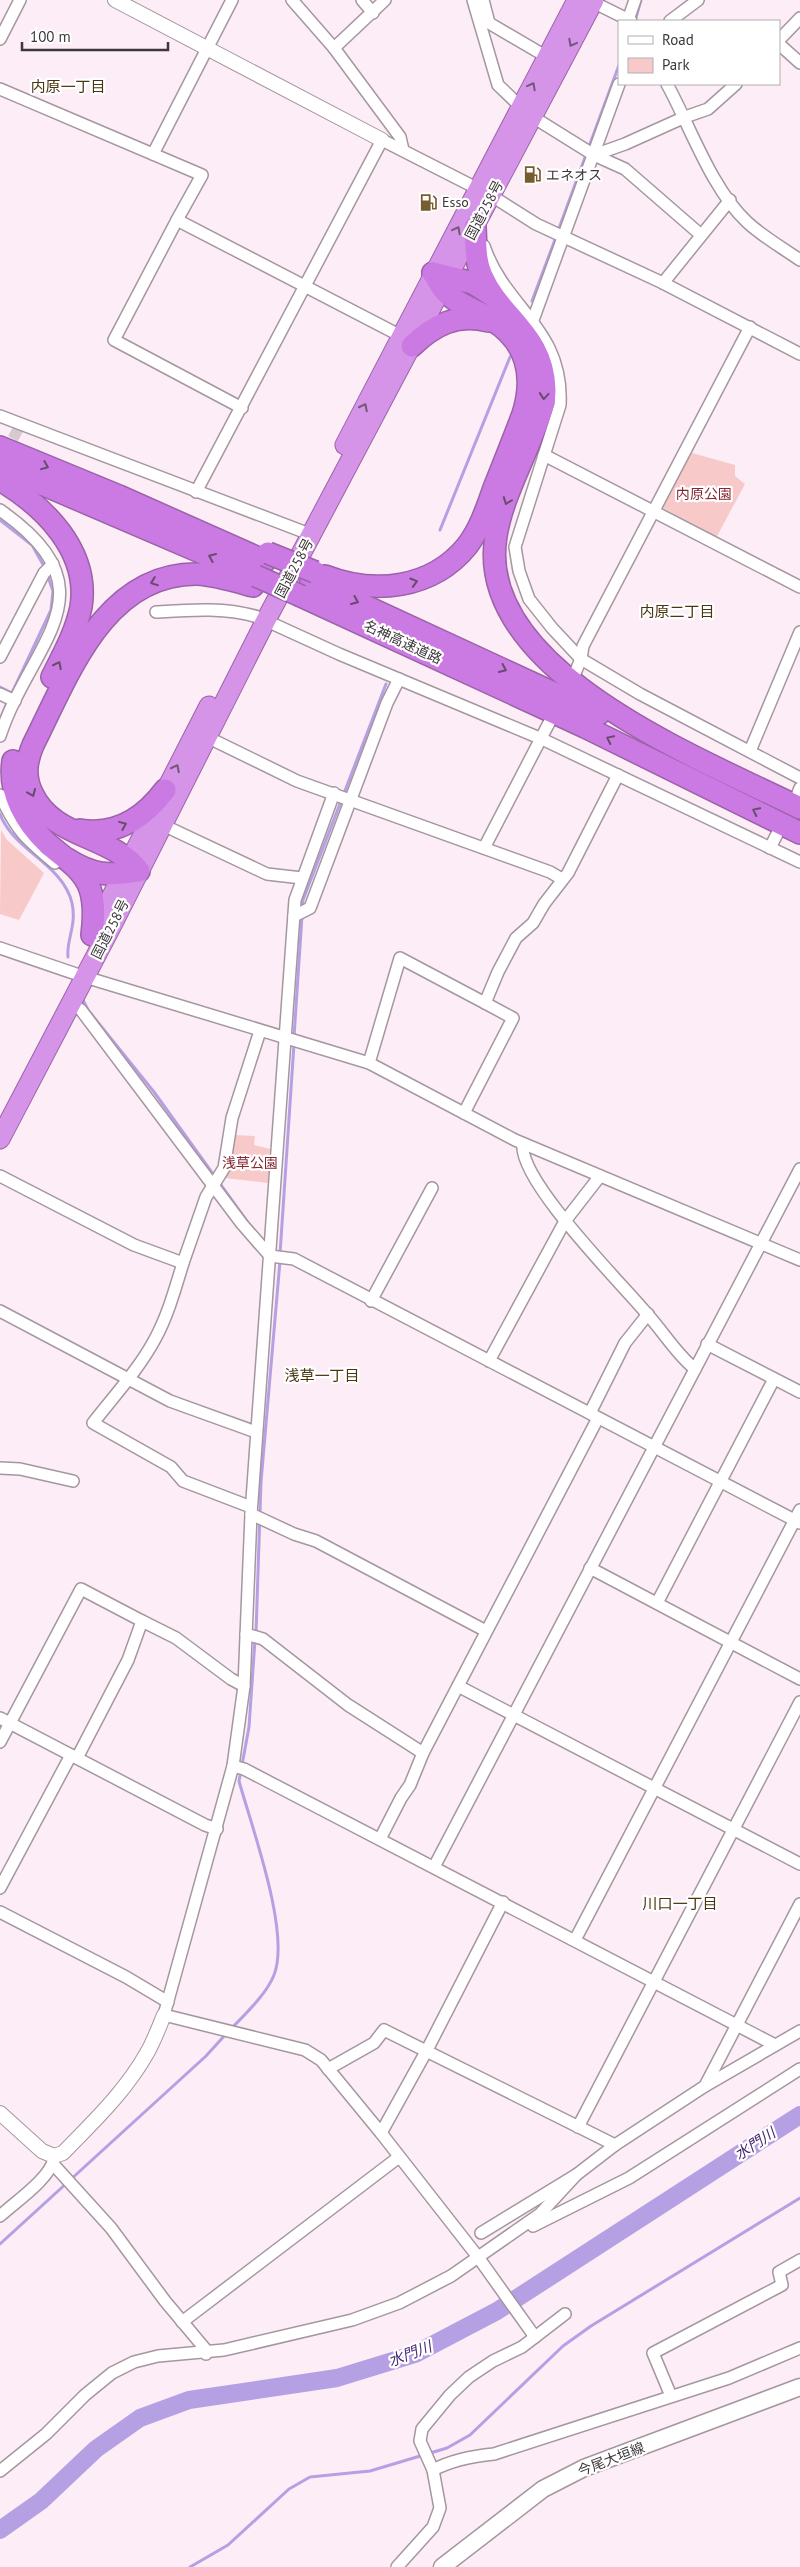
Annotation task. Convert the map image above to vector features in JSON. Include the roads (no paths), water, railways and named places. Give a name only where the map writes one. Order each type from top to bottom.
[{"type":"highway","name":"国道258号","points":[[0,1112],[80,975],[165,790],[262,619],[407,341],[442,279],[527,112],[588,1]]},
{"type":"highway","name":"国道258号","points":[[527,112],[547,57],[588,1]]},
{"type":"highway","name":"国道258号","points":[[442,279],[480,236],[485,193]]},
{"type":"highway","points":[[480,236],[479,267],[494,297]]},
{"type":"highway","points":[[442,279],[473,283],[494,297],[518,324],[532,346],[542,370],[545,391],[542,412],[496,536],[494,568],[498,586],[512,618],[522,634],[551,665],[607,707],[674,745],[799,801]]},
{"type":"highway","points":[[0,466],[306,588],[390,587],[406,584],[435,573],[452,561],[467,546],[482,520],[528,399],[530,386],[527,362],[517,342],[502,326],[451,296],[442,279]]},
{"type":"highway","points":[[407,341],[456,319],[482,320],[502,326]]},
{"type":"highway","points":[[0,447],[119,496],[260,569],[306,588]]},
{"type":"highway","points":[[0,480],[32,503],[51,520],[70,546],[80,576],[82,591],[78,621],[62,657],[20,739],[12,764],[15,792],[27,820],[66,866],[77,869],[90,888],[94,911],[92,935]]},
{"type":"highway","points":[[130,868],[58,824],[41,809],[26,779],[28,757],[76,662],[100,625],[125,597],[152,582],[166,578],[197,574],[216,576],[260,569]]},
{"type":"highway","name":"名神高速道路","points":[[306,588],[799,801]]},
{"type":"highway","name":"名神高速道路","points":[[306,588],[368,634],[450,664],[800,833]]},
{"type":"highway","name":"国道258号","points":[[0,1139],[71,1004],[92,935],[130,868],[163,825],[207,737],[262,619]]},
{"type":"highway","points":[[58,824],[88,831],[123,826],[145,812],[165,790]]},
{"type":"highway","points":[[66,866],[112,875],[130,868]]},
{"type":"main road","name":"今尾大垣線","points":[[442,2567],[543,2489],[584,2468],[800,2387]]},
{"type":"street","points":[[0,39],[20,0]]},
{"type":"street","points":[[153,154],[232,0]]},
{"type":"street","points":[[292,0],[334,48],[400,137],[403,150]]},
{"type":"street","points":[[362,0],[373,13]]},
{"type":"street","points":[[334,48],[385,0]]},
{"type":"street","points":[[474,0],[498,85],[527,112],[589,152],[625,169],[701,235]]},
{"type":"street","points":[[482,0],[489,24],[547,57]]},
{"type":"street","points":[[630,20],[635,0]]},
{"type":"street","points":[[671,20],[698,0]]},
{"type":"street","points":[[120,1],[485,193],[559,235],[663,283],[800,354]]},
{"type":"street","points":[[588,1],[628,20]]},
{"type":"street","points":[[780,39],[800,18]]},
{"type":"street","points":[[780,45],[800,63]]},
{"type":"street","points":[[533,320],[559,235],[589,152],[619,85]]},
{"type":"street","points":[[668,85],[706,162],[746,222],[800,260]]},
{"type":"street","points":[[589,152],[626,144],[685,117],[708,109],[735,85]]},
{"type":"street","points":[[0,89],[202,174],[114,340],[242,408]]},
{"type":"street","points":[[196,492],[382,140]]},
{"type":"street","points":[[663,283],[730,200]]},
{"type":"street","points":[[178,220],[407,341]]},
{"type":"street","points":[[480,236],[488,257],[512,298],[533,320],[550,347],[561,386],[560,405],[515,547],[519,571],[529,599],[552,628],[581,659],[640,694],[800,778]]},
{"type":"street","points":[[574,673],[581,659],[584,646],[750,327]]},
{"type":"street","points":[[0,416],[307,533]]},
{"type":"street","points":[[544,455],[800,588]]},
{"type":"street","points":[[0,510],[38,541],[48,568],[60,586],[59,611],[9,698],[0,736]]},
{"type":"street","points":[[1,652],[48,568]]},
{"type":"street","points":[[156,612],[192,610],[247,614],[262,619],[399,679],[542,738],[800,862]]},
{"type":"street","points":[[750,752],[800,632]]},
{"type":"street","points":[[0,2216],[45,2176],[63,2153],[111,2104],[148,2052],[166,2008],[216,1829],[238,1767],[244,1686],[252,1636],[256,1432],[276,1258],[299,914],[295,900],[302,878],[399,679]]},
{"type":"street","points":[[484,848],[550,720]]},
{"type":"street","points":[[207,737],[297,782],[342,796],[550,872],[562,879]]},
{"type":"street","points":[[485,1003],[498,972],[516,938],[532,922],[568,873],[618,775]]},
{"type":"street","points":[[0,796],[12,821],[27,842],[66,866]]},
{"type":"street","points":[[299,914],[310,908],[342,796]]},
{"type":"street","points":[[163,825],[267,874],[302,878]]},
{"type":"street","points":[[770,848],[777,834]]},
{"type":"street","points":[[0,948],[80,975],[369,1064],[523,1144],[800,1260]]},
{"type":"street","points":[[369,1064],[400,958],[513,1018],[464,1114]]},
{"type":"street","points":[[71,1004],[81,1010],[217,1181],[242,1224],[276,1258],[294,1260],[718,1482],[798,1518],[575,1940]]},
{"type":"street","points":[[260,1031],[232,1118],[217,1181],[206,1197],[166,1316],[142,1362],[93,1423],[171,1467],[183,1481],[255,1513],[294,1534],[316,1541],[486,1631]]},
{"type":"street","points":[[523,1144],[522,1152],[529,1169],[565,1221],[694,1369]]},
{"type":"street","points":[[434,1868],[800,1169]]},
{"type":"street","points":[[0,1176],[134,1245],[183,1263]]},
{"type":"street","points":[[490,1361],[565,1221],[600,1176]]},
{"type":"street","points":[[371,1301],[432,1188]]},
{"type":"street","points":[[0,1311],[170,1401],[256,1432]]},
{"type":"street","points":[[380,1839],[401,1798],[410,1785],[424,1753],[594,1416],[625,1343],[648,1314]]},
{"type":"street","points":[[707,1344],[800,1392]]},
{"type":"street","points":[[657,1603],[718,1482],[774,1379]]},
{"type":"street","points":[[0,1468],[20,1469],[73,1481]]},
{"type":"street","points":[[590,1568],[800,1679]]},
{"type":"street","points":[[0,1742],[5,1720],[81,1590],[176,1638],[231,1679],[244,1686]]},
{"type":"street","points":[[0,1888],[128,1660],[142,1621]]},
{"type":"street","points":[[252,1636],[348,1705],[424,1753]]},
{"type":"street","points":[[458,1686],[654,1790],[800,1864]]},
{"type":"street","points":[[578,2127],[653,1980],[800,1702]]},
{"type":"street","points":[[5,1720],[216,1829]]},
{"type":"street","points":[[238,1767],[503,1902],[775,2046]]},
{"type":"street","points":[[381,2133],[427,2050],[503,1902]]},
{"type":"street","points":[[706,2086],[736,2024],[800,1904]]},
{"type":"street","points":[[0,1912],[126,1977],[166,2008],[218,2029],[306,2050],[321,2060],[381,2133],[480,2261],[535,2337]]},
{"type":"street","points":[[328,2069],[374,2043],[384,2030],[615,2146]]},
{"type":"street","points":[[481,2233],[576,2174],[706,2086],[800,2031]]},
{"type":"street","points":[[515,2231],[521,2231],[629,2178],[800,2069]]},
{"type":"street","points":[[0,2113],[55,2163],[111,2228],[182,2322],[206,2350],[206,2354]]},
{"type":"street","points":[[182,2322],[399,2157]]},
{"type":"street","points":[[0,2471],[46,2434],[112,2373],[134,2362],[158,2356],[206,2354],[352,2320],[399,2304],[480,2261],[515,2231],[540,2214],[576,2174]]},
{"type":"street","points":[[671,2396],[653,2353],[782,2285],[779,2272],[800,2260]]},
{"type":"street","points":[[397,2567],[434,2527],[440,2508],[431,2467],[420,2441],[422,2429],[450,2395],[469,2377],[535,2337],[565,2314]]},
{"type":"street","points":[[431,2467],[473,2456],[494,2454],[729,2378],[800,2348]]},
{"type":"waterway","points":[[635,20],[641,0]]},
{"type":"waterway","points":[[558,231],[618,68]]},
{"type":"waterway","points":[[532,301],[556,237]]},
{"type":"waterway","points":[[440,530],[510,357]]},
{"type":"waterway","points":[[0,520],[32,545],[45,568]]},
{"type":"waterway","points":[[0,687],[12,693],[51,610],[53,591],[47,574]]},
{"type":"waterway","points":[[302,908],[303,900],[386,684]]},
{"type":"waterway","points":[[0,720],[8,700]]},
{"type":"waterway","points":[[0,814],[16,838],[49,867],[67,889],[73,911],[68,957]]},
{"type":"waterway","points":[[294,1037],[302,916]]},
{"type":"waterway","points":[[83,1000],[88,1010],[154,1092],[249,1224]]},
{"type":"waterway","points":[[280,1254],[294,1044]]},
{"type":"waterway","points":[[256,1633],[261,1482],[280,1261]]},
{"type":"waterway","points":[[242,1765],[249,1727],[255,1640]]},
{"type":"waterway","points":[[231,2029],[266,1990],[274,1975],[278,1956],[274,1907],[239,1781],[241,1771]]},
{"type":"waterway","points":[[0,2244],[206,2056],[226,2034]]},
{"type":"waterway","name":"水門川","points":[[0,2530],[41,2501],[96,2449],[140,2418],[189,2400],[337,2378],[415,2354],[497,2311],[800,2115]]},
{"type":"waterway","points":[[190,2567],[228,2545],[289,2489],[310,2477],[370,2471],[447,2448],[470,2435],[563,2346],[591,2326],[800,2198]]},
{"type":"tunnel","points":[[5,453],[21,424]]},
{"type":"place","name":"エネオス","points":[[532,175]]},
{"type":"place","name":"Esso","points":[[428,202]]},
{"type":"district","name":"内原一丁目","points":[[68,87]]},
{"type":"district","name":"内原二丁目","points":[[677,612]]},
{"type":"district","name":"浅草一丁目","points":[[322,1376]]},
{"type":"district","name":"川口一丁目","points":[[680,1904]]},
{"type":"park label","name":"内原公園","points":[[704,494]]},
{"type":"park label","name":"浅草公園","points":[[250,1163]]}]
